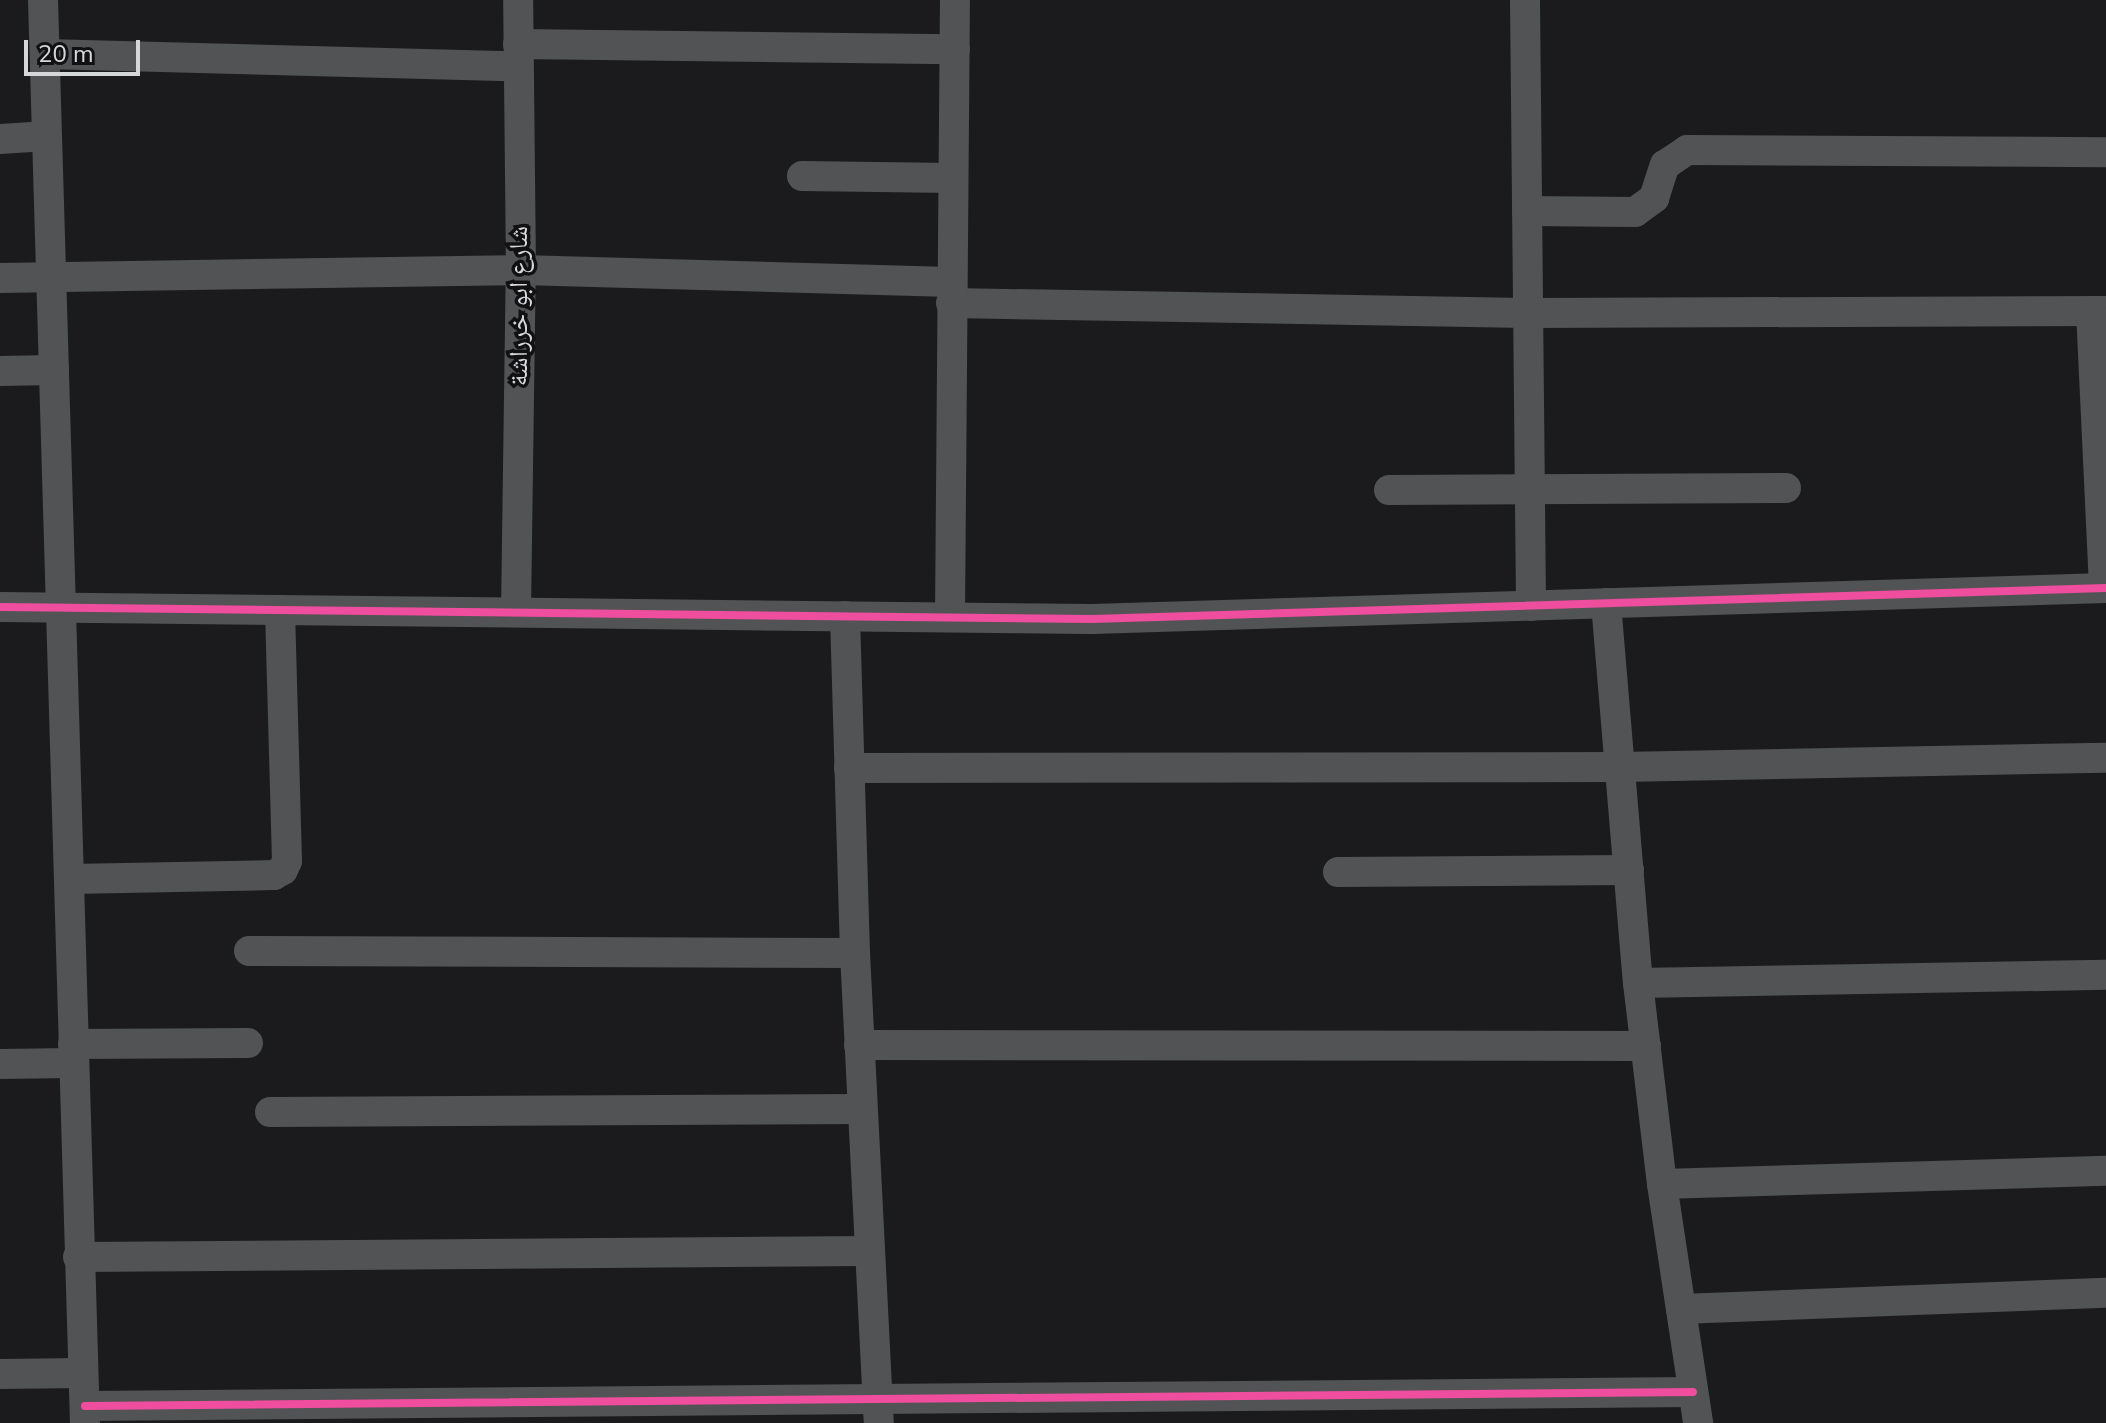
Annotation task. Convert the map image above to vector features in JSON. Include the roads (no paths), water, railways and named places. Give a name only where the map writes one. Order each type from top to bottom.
[{"type":"street","points":[[43,0],[85,1414],[878,1411],[1693,1392]]},
{"type":"street","name":"شارع ابو خرراشة","points":[[516,612],[521,270],[518,0]]},
{"type":"street","points":[[950,617],[955,0]]},
{"type":"street","points":[[1525,0],[1531,606]]},
{"type":"street","points":[[45,54],[518,55],[955,49]]},
{"type":"street","points":[[0,139],[47,136]]},
{"type":"street","points":[[1527,211],[1635,212],[1654,198],[1665,165],[1687,150],[2106,152]]},
{"type":"street","points":[[802,176],[953,178]]},
{"type":"street","points":[[0,278],[521,270],[951,292],[1528,313],[2098,311],[2105,588],[1092,619],[0,607]]},
{"type":"street","points":[[0,371],[54,370]]},
{"type":"street","points":[[1389,490],[1786,488]]},
{"type":"street","points":[[1606,603],[1638,983],[1662,1184],[1698,1423]]},
{"type":"street","points":[[71,879],[274,875],[283,870],[287,861],[280,610]]},
{"type":"street","points":[[845,616],[855,953],[878,1411]]},
{"type":"street","points":[[849,768],[1620,767],[2106,758]]},
{"type":"street","points":[[1338,872],[1629,870]]},
{"type":"street","points":[[249,951],[855,953]]},
{"type":"street","points":[[1638,983],[2106,975]]},
{"type":"street","points":[[0,1064],[73,1053],[248,1043]]},
{"type":"street","points":[[859,1045],[1646,1046]]},
{"type":"street","points":[[270,1112],[862,1109]]},
{"type":"street","points":[[1662,1184],[2106,1171]]},
{"type":"street","points":[[78,1257],[869,1251]]},
{"type":"street","points":[[1681,1309],[2106,1293]]},
{"type":"street","points":[[0,1374],[83,1373]]}]
